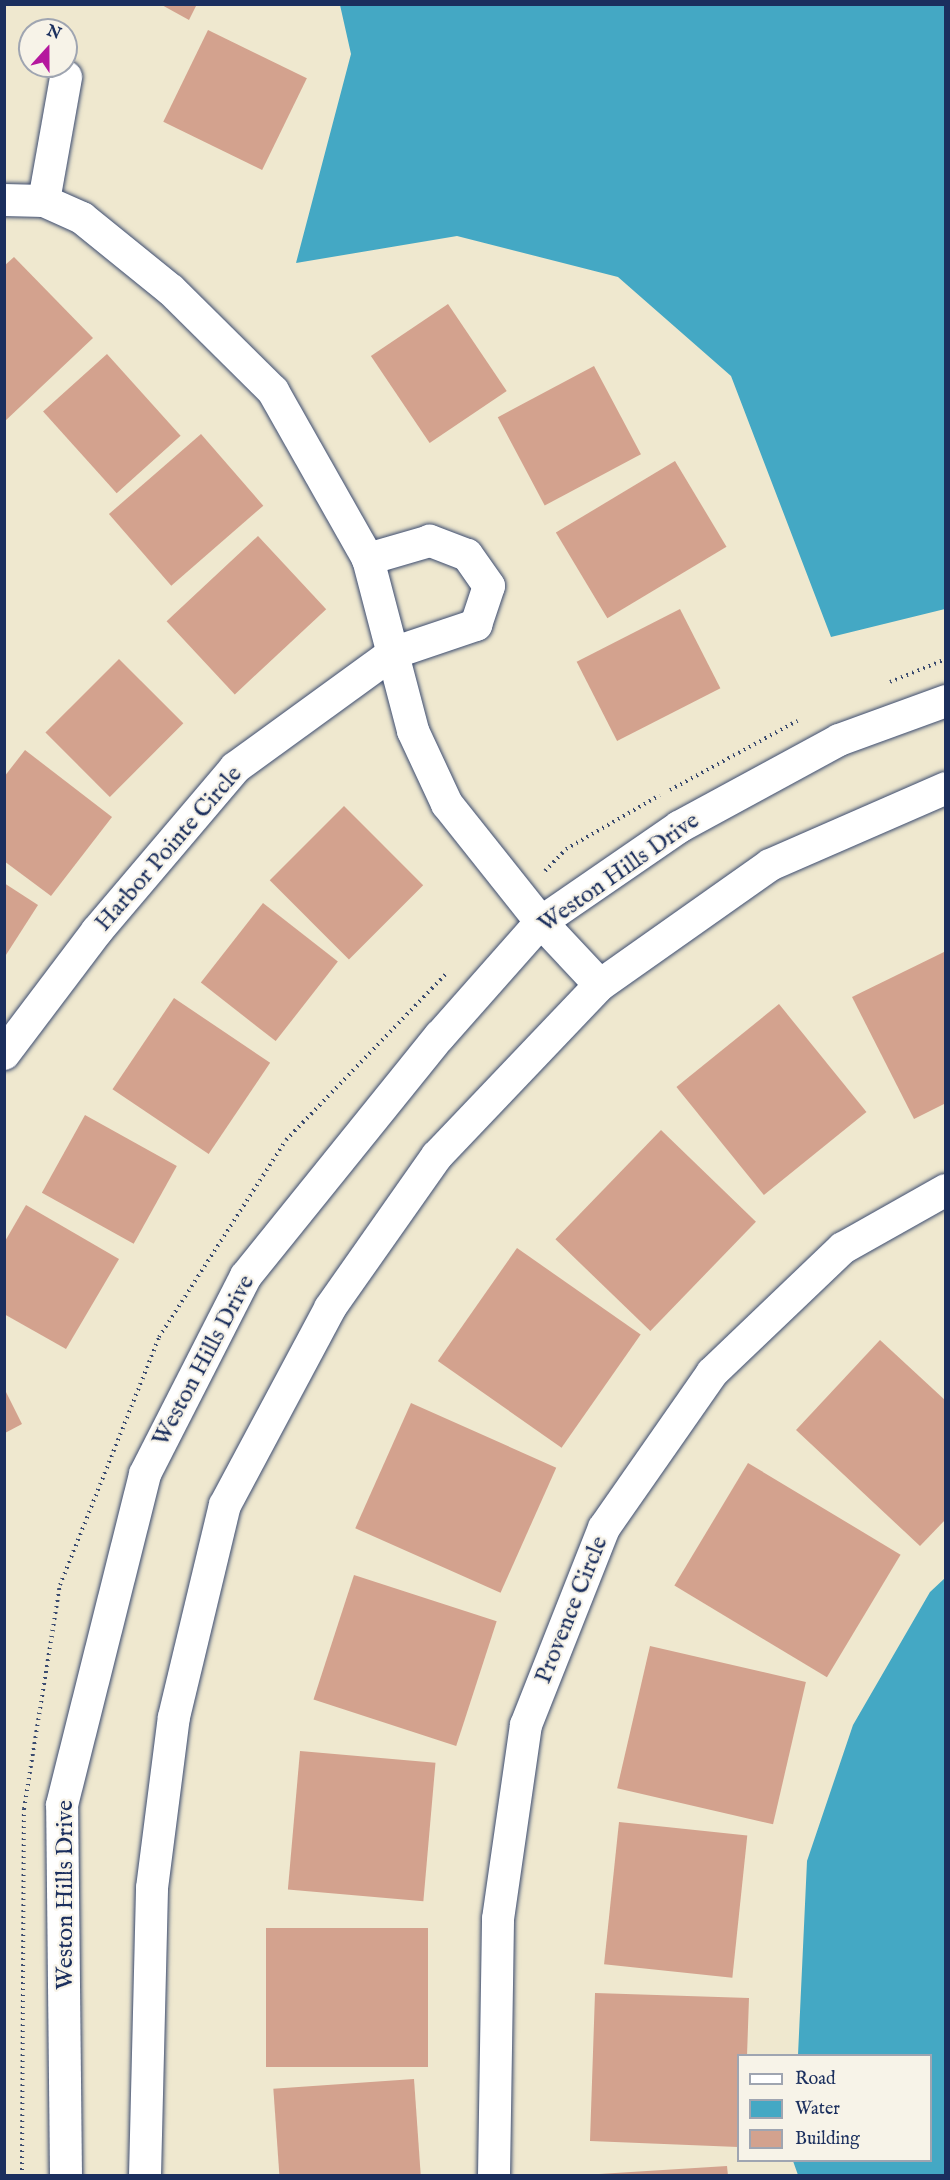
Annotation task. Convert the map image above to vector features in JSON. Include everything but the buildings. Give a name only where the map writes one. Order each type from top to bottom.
[{"type":"street","points":[[44,201],[66,78]]},
{"type":"street","points":[[4,200],[44,201],[82,218],[171,290],[273,391],[368,559],[413,731],[447,804],[541,922],[600,985]]},
{"type":"street","name":"Harbor Pointe Circle","points":[[4,1054],[97,931],[235,768],[393,653],[476,625],[489,586],[467,555],[430,541],[368,559]]},
{"type":"street","name":"Weston Hills Drive","points":[[66,2175],[62,1805],[145,1474],[246,1276],[440,1036],[541,922],[679,827],[839,740],[945,701]]},
{"type":"street","points":[[145,2175],[152,1888],[174,1717],[225,1505],[330,1308],[437,1156],[600,985],[770,865],[945,788]]},
{"type":"street","name":"Provence Circle","points":[[494,2175],[498,1919],[526,1725],[604,1528],[712,1373],[843,1248],[945,1190]]},
{"type":"water","points":[[340,5],[945,5],[945,609],[831,637],[731,376],[618,277],[457,236],[296,263],[351,54]]},
{"type":"water","points":[[945,1578],[945,2175],[798,2175],[793,2162],[932,2162],[932,2054],[798,2054],[807,1861],[853,1725],[930,1592]]}]
